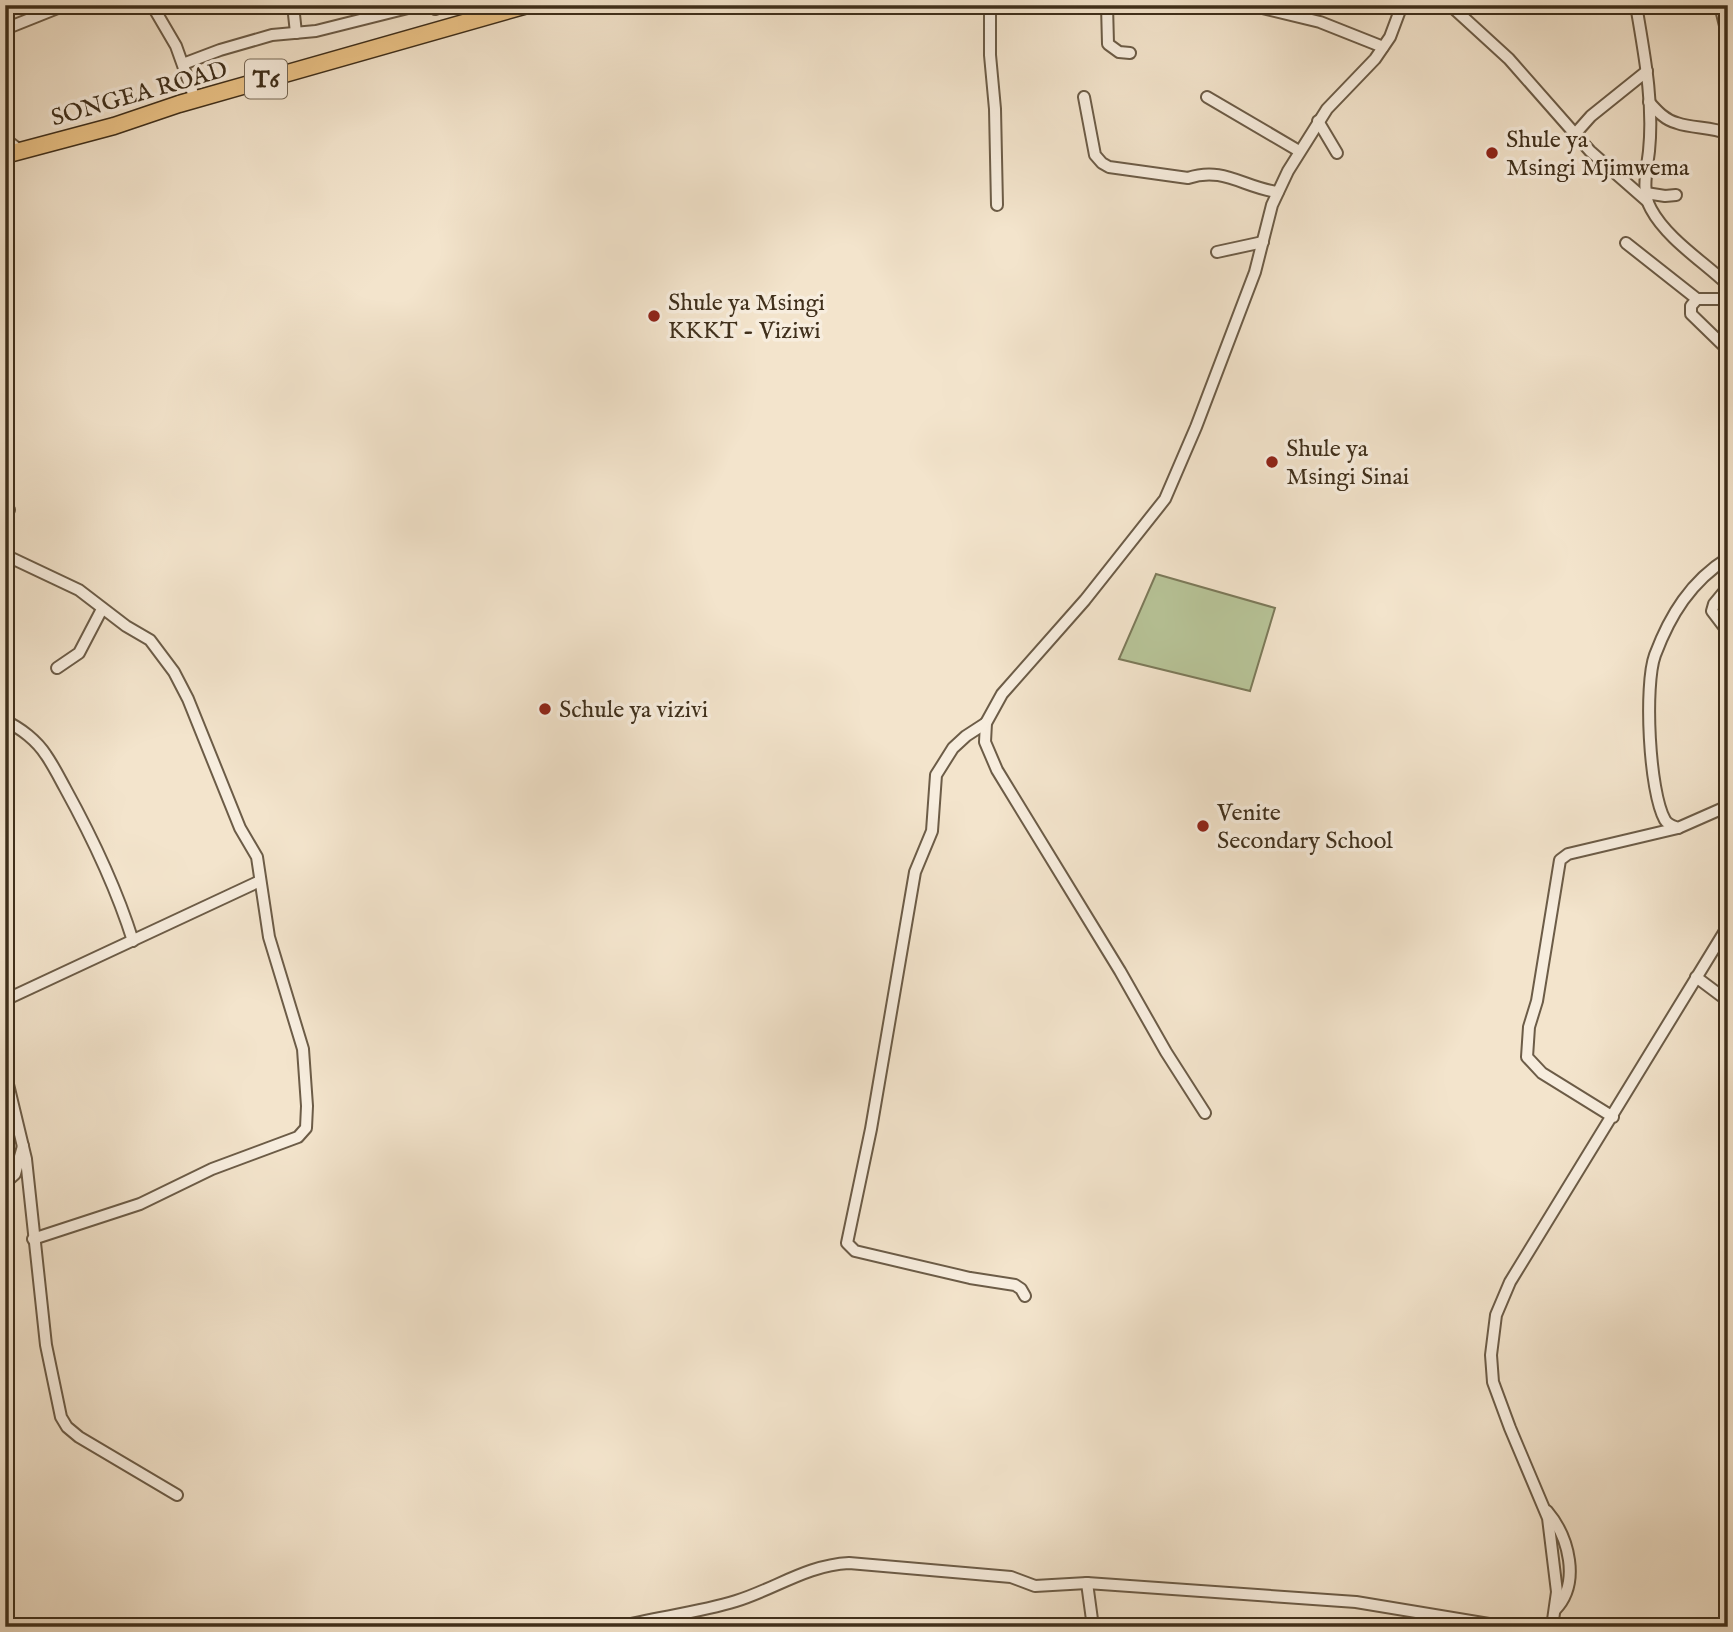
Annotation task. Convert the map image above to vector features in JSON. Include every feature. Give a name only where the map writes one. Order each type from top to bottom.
[{"type":"highway","name":"SONGEA ROAD","points":[[13,153],[527,5]]},
{"type":"street","points":[[5,29],[65,5]]},
{"type":"street","points":[[152,5],[176,46],[195,99]]},
{"type":"street","points":[[293,5],[296,33]]},
{"type":"street","points":[[183,64],[272,35],[316,30],[375,10],[420,5]]},
{"type":"street","points":[[429,5],[435,9],[447,5]]},
{"type":"street","points":[[990,5],[997,205]]},
{"type":"street","points":[[1107,5],[1108,44],[1119,52],[1130,53]]},
{"type":"street","points":[[1250,5],[1321,23],[1383,47]]},
{"type":"street","points":[[1025,1296],[1015,1285],[970,1278],[855,1251],[847,1243],[871,1129],[915,872],[932,831],[936,775],[960,742],[986,723],[1002,694],[1084,600],[1165,499],[1196,427],[1255,272],[1272,205],[1278,192],[1318,121],[1341,92],[1376,59],[1390,37],[1402,5]]},
{"type":"street","points":[[1450,5],[1509,59],[1590,150],[1646,197],[1676,195]]},
{"type":"street","points":[[1636,5],[1647,71],[1649,102],[1650,146],[1646,197],[1651,211],[1668,230],[1728,285]]},
{"type":"street","points":[[1720,5],[1728,38]]},
{"type":"street","points":[[1575,134],[1591,116],[1647,71]]},
{"type":"street","points":[[1084,97],[1096,155],[1102,163],[1110,167],[1188,178],[1216,173],[1264,190],[1278,192]]},
{"type":"street","points":[[1208,97],[1299,151]]},
{"type":"street","points":[[1649,102],[1677,124],[1717,129],[1728,134]]},
{"type":"street","points":[[1318,121],[1337,153]]},
{"type":"street","points":[[5,139],[13,153]]},
{"type":"street","points":[[1217,252],[1263,242]]},
{"type":"street","points":[[1626,243],[1697,299],[1728,299]]},
{"type":"street","points":[[1697,299],[1691,306],[1691,314],[1728,350]]},
{"type":"street","points":[[5,555],[79,590],[150,640],[174,672],[188,699],[240,828],[257,857],[269,937],[303,1049],[307,1106],[306,1128],[298,1138],[212,1169],[140,1204],[33,1239]]},
{"type":"street","points":[[1678,828],[1665,821],[1659,804],[1650,731],[1651,673],[1654,657],[1678,605],[1715,566],[1728,558]]},
{"type":"street","points":[[1728,587],[1714,604],[1712,611],[1728,632]]},
{"type":"street","points":[[57,668],[79,653],[103,609]]},
{"type":"street","points":[[5,721],[15,725],[47,755],[98,852],[133,941]]},
{"type":"street","points":[[986,723],[985,742],[997,770],[1205,1113]]},
{"type":"street","points":[[1613,1117],[1542,1073],[1527,1057],[1529,1027],[1537,1000],[1560,860],[1568,854],[1678,828],[1728,806]]},
{"type":"street","points":[[5,1000],[260,881]]},
{"type":"street","points":[[1552,1627],[1557,1592],[1554,1555],[1545,1508],[1519,1452],[1493,1382],[1491,1355],[1496,1314],[1510,1282],[1728,926]]},
{"type":"street","points":[[1696,977],[1728,1001]]},
{"type":"street","points":[[5,1072],[26,1159],[46,1345],[61,1417],[67,1427],[79,1437],[177,1496]]},
{"type":"street","points":[[5,1183],[15,1174],[23,1145]]},
{"type":"street","points":[[618,1627],[674,1621],[736,1601],[811,1569],[829,1564],[849,1563],[1011,1577],[1035,1586],[1087,1583],[1356,1602],[1507,1627]]},
{"type":"street","points":[[1087,1583],[1093,1627]]},
{"type":"green space","points":[[1156,574],[1275,608],[1250,691],[1119,659]]},
{"type":"place","name":"Shule ya Msingi Mjimwema","points":[[1492,153]]},
{"type":"place","name":"Shule ya Msingi KKKT - Viziwi","points":[[654,316]]},
{"type":"place","name":"Shule ya Msingi Sinai","points":[[1272,462]]},
{"type":"place","name":"Schule ya vizivi","points":[[545,709]]},
{"type":"place","name":"Venite Secondary School","points":[[1203,826]]}]
